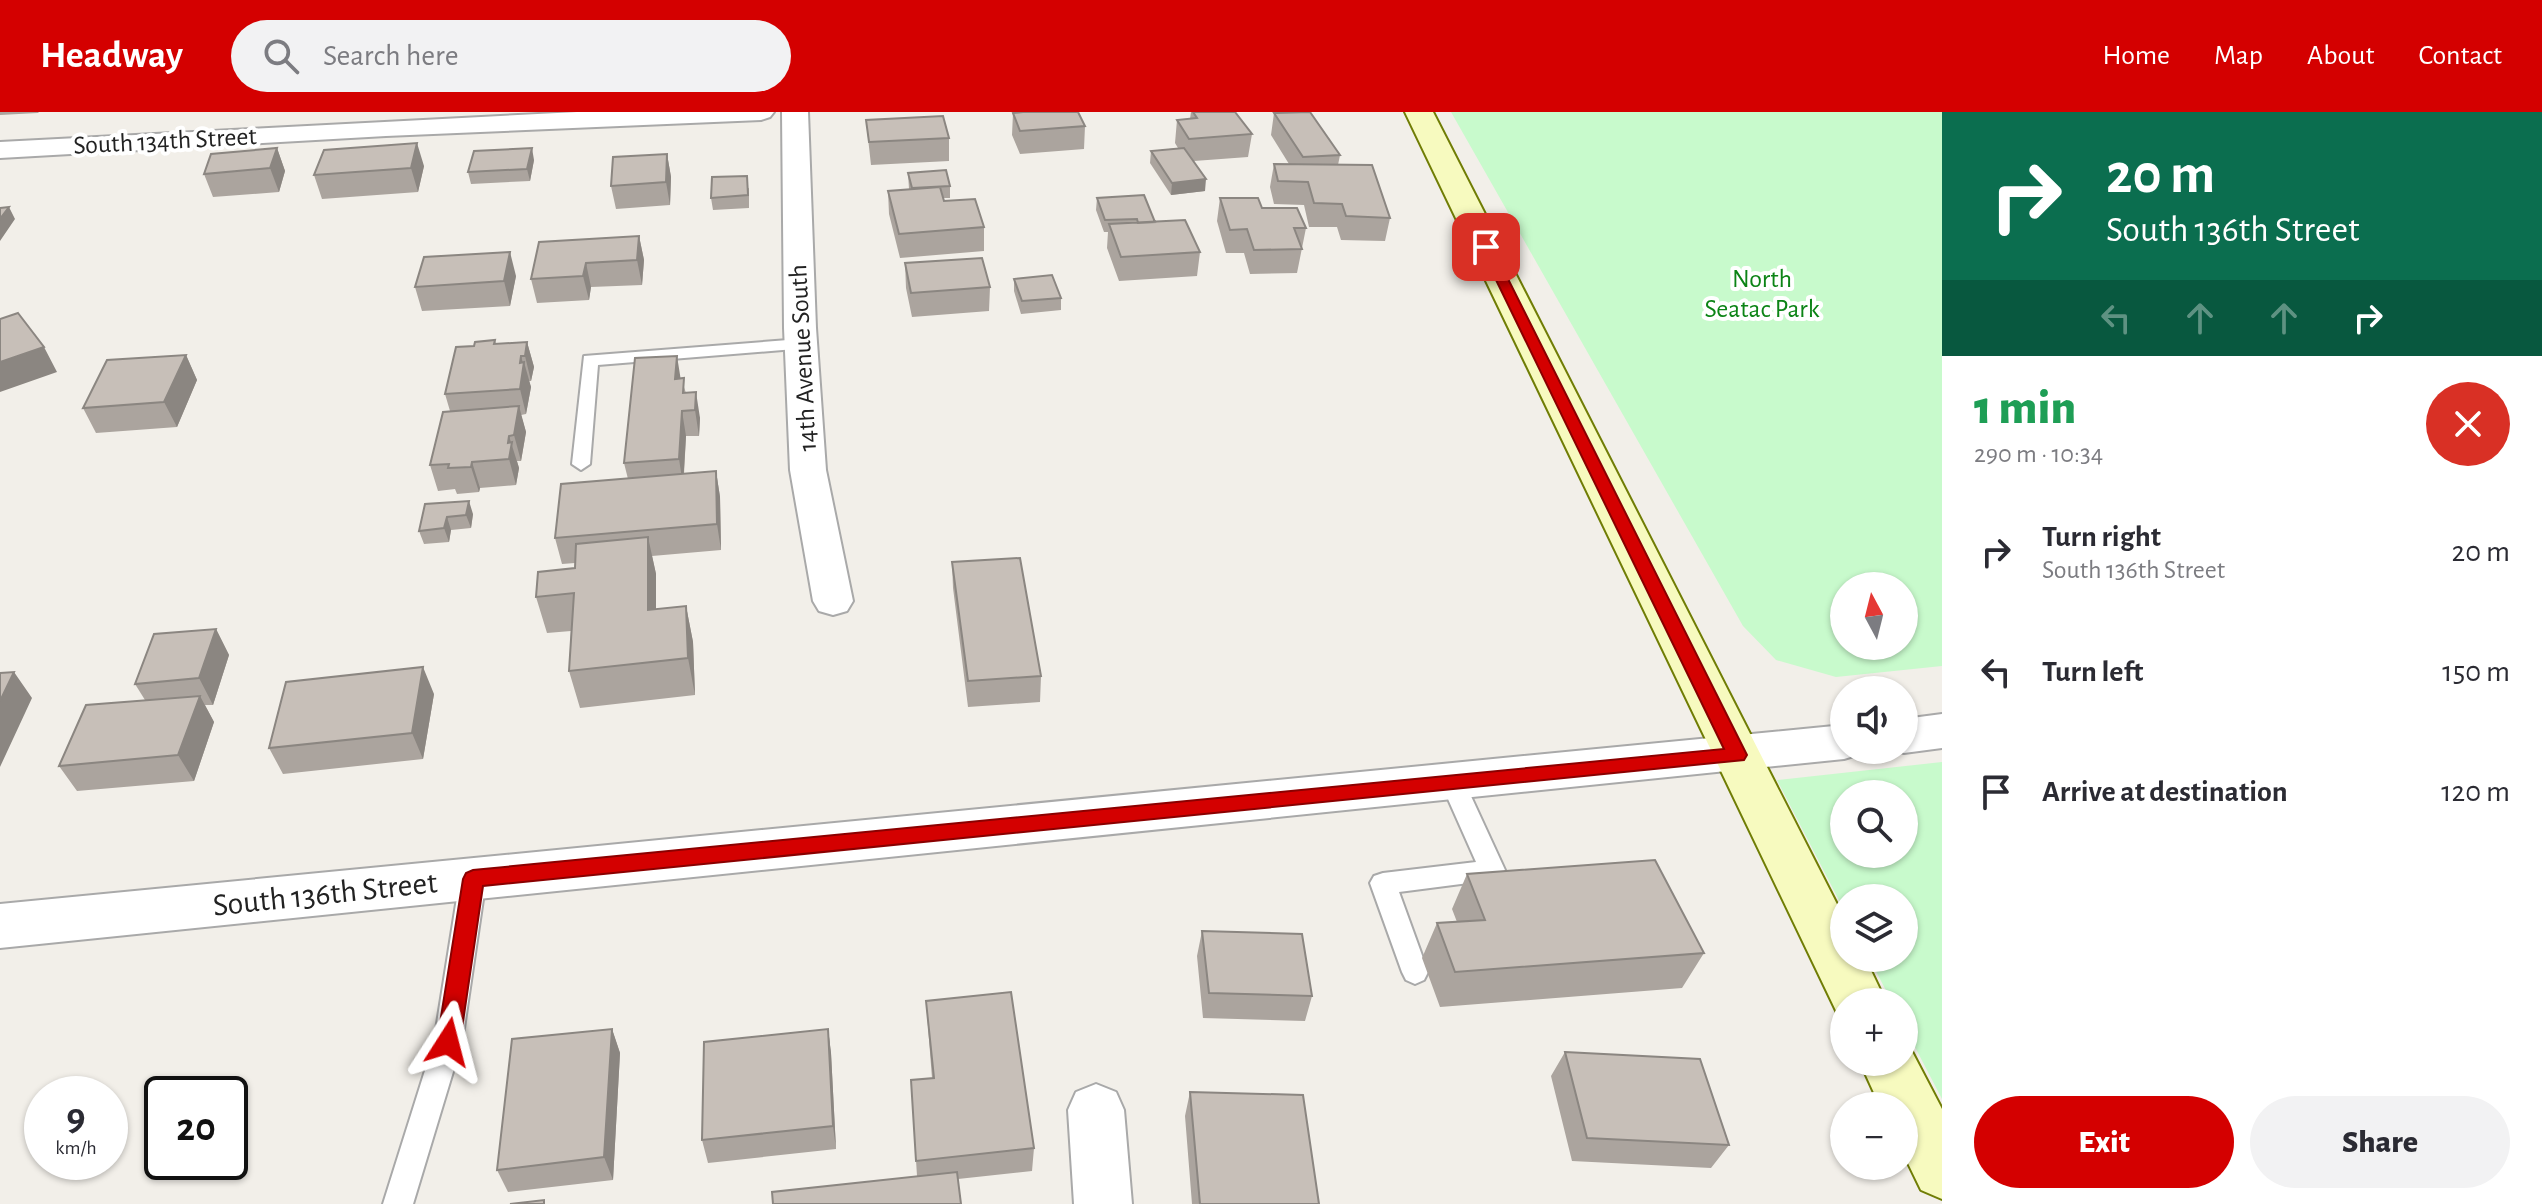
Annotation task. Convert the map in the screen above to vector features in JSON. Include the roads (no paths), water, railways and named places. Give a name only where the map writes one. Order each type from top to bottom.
[{"type":"main road","points":[[1419,112],[1852,988]]},
{"type":"main road","points":[[1895,1076],[1942,1170]]},
{"type":"street","name":"South 134th Street","points":[[0,150],[604,115],[761,112]]},
{"type":"street","name":"14th Avenue South","points":[[795,112],[801,344],[808,470],[833,601]]},
{"type":"street","points":[[1918,734],[1942,731]]},
{"type":"street","name":"South 136th Street","points":[[0,926],[1830,744]]},
{"type":"street","points":[[1096,1110],[1103,1204]]},
{"type":"lane","points":[[581,464],[590,360],[801,344]]},
{"type":"lane","points":[[1415,972],[1383,883],[1492,870],[1452,781]]},
{"type":"lane","points":[[398,1204],[448,1042],[473,879]]},
{"type":"park label","name":"North Seatac Park","points":[[1762,294]]}]
